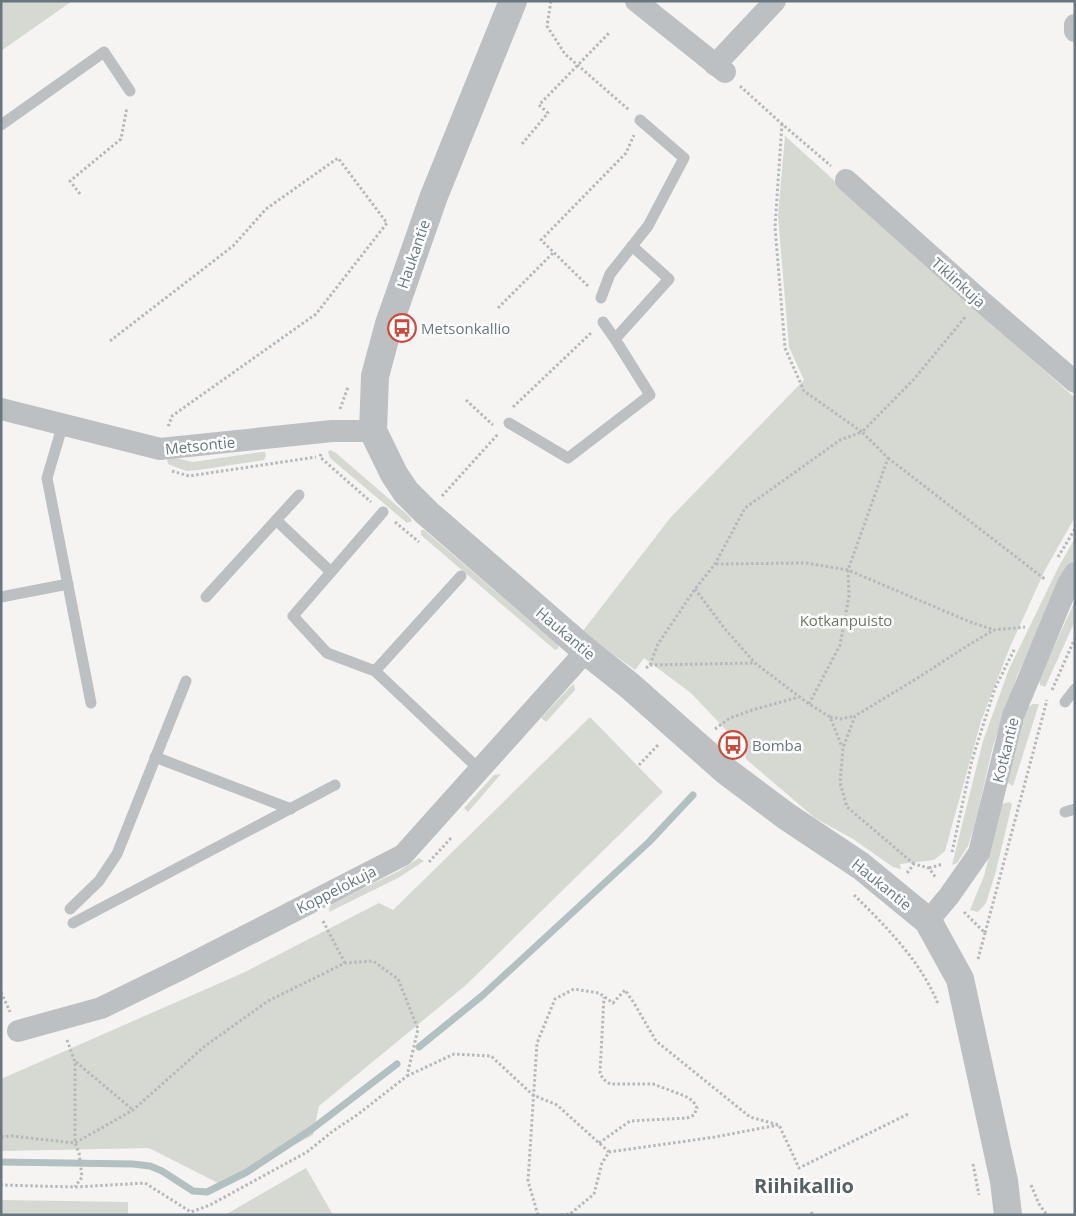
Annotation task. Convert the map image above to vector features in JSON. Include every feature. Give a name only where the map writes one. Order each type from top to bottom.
[{"type":"street","name":"Haukantie","points":[[513,1],[434,196],[389,324],[375,376],[373,431],[394,474],[406,492],[427,513],[726,770],[786,816],[861,866],[928,921],[960,979],[1004,1181],[1008,1215]]},
{"type":"street","points":[[636,1],[720,68],[775,1]]},
{"type":"street","points":[[1075,25],[1075,31]]},
{"type":"street","name":"Tiklinkuja","points":[[846,180],[1075,382]]},
{"type":"street","name":"Metsontie","points":[[1,409],[160,449],[332,431],[373,431]]},
{"type":"street","name":"Kotkantie","points":[[928,921],[949,896],[979,853],[1013,716],[1068,584],[1075,573]]},
{"type":"street","name":"Koppelokuja","points":[[18,1030],[101,1008],[403,855],[586,651]]},
{"type":"street","name":"Haukantie","points":[[1004,1181],[1028,1215]]},
{"type":"lane","points":[[1,126],[104,52],[130,91]]},
{"type":"lane","points":[[601,298],[610,274],[648,226],[684,158],[640,120]]},
{"type":"lane","points":[[615,339],[669,279],[632,246]]},
{"type":"lane","points":[[510,423],[568,458],[650,395],[615,339],[602,322]]},
{"type":"lane","points":[[63,424],[47,478],[91,703]]},
{"type":"lane","points":[[206,597],[299,495]]},
{"type":"lane","points":[[383,512],[294,616],[328,653],[375,671],[480,770]]},
{"type":"lane","points":[[276,520],[331,572]]},
{"type":"lane","points":[[375,671],[461,576]]},
{"type":"lane","points":[[1,597],[68,584]]},
{"type":"lane","points":[[70,910],[99,881],[117,854],[186,680]]},
{"type":"lane","points":[[1065,702],[1075,689]]},
{"type":"lane","points":[[156,757],[291,809]]},
{"type":"lane","points":[[73,923],[335,786]]},
{"type":"path","points":[[550,1],[548,26],[565,54],[640,120],[626,153],[541,240],[601,298]]},
{"type":"path","points":[[522,144],[548,113],[539,105],[609,33]]},
{"type":"path","points":[[720,68],[846,180]]},
{"type":"path","points":[[80,194],[70,181],[121,139],[130,91]]},
{"type":"path","points":[[782,124],[775,227],[785,348],[804,391],[862,432],[888,458],[1048,581]]},
{"type":"path","points":[[110,341],[233,246],[266,209],[338,158],[387,223],[316,314],[172,416],[160,449]]},
{"type":"path","points":[[498,308],[554,252]]},
{"type":"path","points":[[754,663],[648,666],[658,644],[695,589],[715,564],[745,508],[840,440],[862,432],[915,378],[980,300]]},
{"type":"path","points":[[409,534],[500,431],[510,423],[513,408],[602,322]]},
{"type":"path","points":[[351,379],[332,431],[320,457],[424,546]]},
{"type":"path","points":[[466,400],[500,431]]},
{"type":"path","points":[[809,704],[840,645],[849,596],[848,570],[888,458]]},
{"type":"path","points":[[715,564],[806,563],[848,570],[968,621],[994,630],[1025,627]]},
{"type":"path","points":[[695,589],[724,629],[754,663],[809,704],[830,717],[841,719],[855,716],[994,630]]},
{"type":"path","points":[[715,729],[730,718],[800,696]]},
{"type":"path","points":[[855,716],[843,748],[840,783],[847,807],[914,864]]},
{"type":"path","points":[[830,717],[843,748]]},
{"type":"path","points":[[639,765],[658,745]]},
{"type":"path","points":[[850,891],[887,928],[926,978],[940,1008]]},
{"type":"path","points":[[323,921],[345,963]]},
{"type":"path","points":[[1,1137],[12,1136],[75,1143],[133,1110],[205,1046],[268,1001],[345,963],[373,960],[398,979],[418,1029],[407,1076]]},
{"type":"path","points":[[538,1215],[528,1181],[537,1044],[555,999],[574,989],[599,993],[613,1003],[625,990],[656,1041],[750,1117],[779,1125],[799,1168],[908,1114]]},
{"type":"path","points":[[599,1143],[630,1121],[687,1118],[694,1115],[697,1108],[693,1101],[685,1096],[653,1084],[610,1084],[603,1079],[600,1073],[604,997]]},
{"type":"path","points":[[67,1039],[75,1062],[75,1143],[79,1153],[82,1177],[74,1187]]},
{"type":"path","points":[[1,1185],[74,1187],[145,1183],[190,1212],[210,1205],[307,1152],[407,1076],[454,1054],[491,1056],[534,1095],[557,1105],[609,1152]]},
{"type":"path","points":[[75,1062],[133,1110]]},
{"type":"path","points":[[561,1215],[570,1214],[594,1194],[602,1163],[609,1152],[716,1137],[779,1125]]},
{"type":"green space","points":[[1,1],[72,1],[1,51]]},
{"type":"green space","name":"Kotkanpuisto","points":[[785,136],[1075,398],[1075,517],[1045,570],[1010,647],[981,721],[945,851],[934,860],[900,864],[901,869],[893,867],[853,839],[815,818],[746,759],[745,750],[691,693],[644,658],[635,670],[582,632],[671,517],[804,380],[789,347],[778,216]]},
{"type":"green space","points":[[330,450],[336,453],[410,517],[412,521],[407,523],[330,458],[328,452]]},
{"type":"green space","points":[[265,452],[264,460],[186,471],[168,464],[167,459],[172,457],[193,462]]},
{"type":"green space","points":[[421,530],[424,530],[557,644],[559,648],[555,650],[421,535]]},
{"type":"green space","points":[[1075,538],[1075,558],[1017,676],[993,746],[968,846],[957,863],[952,865],[983,741],[1009,669],[1058,568]]},
{"type":"green space","points":[[1075,601],[1075,621],[1045,687],[1040,685],[1039,679]]},
{"type":"green space","points":[[574,684],[575,690],[546,722],[541,718],[570,687]]},
{"type":"green space","points":[[1033,704],[1039,704],[1013,786],[1007,782],[1005,777],[1027,708]]},
{"type":"green space","points":[[590,717],[663,792],[466,985],[319,1106],[313,1135],[220,1184],[149,1148],[1,1151],[1,1079],[245,972],[379,903],[393,910]]},
{"type":"green space","points":[[501,774],[468,812],[464,808],[494,775]]},
{"type":"green space","points":[[1009,802],[1012,804],[996,871],[986,903],[978,912],[970,910],[984,876],[1002,804]]},
{"type":"green space","points":[[419,858],[424,861],[398,878],[329,912],[330,904],[399,871]]},
{"type":"green space","points":[[306,1168],[333,1215],[225,1215]]},
{"type":"green space","points":[[1,1200],[128,1202],[128,1215],[1,1215]]},
{"type":"waterway","points":[[419,1047],[483,995],[649,842],[693,795]]},
{"type":"waterway","points":[[1,1162],[133,1164],[150,1166],[162,1171],[193,1191],[207,1192],[247,1172],[312,1129],[397,1064]]},
{"type":"place","name":"Metsonkallio","points":[[402,328]]},
{"type":"place","name":"Bomba","points":[[733,745]]},
{"type":"district","name":"Riihikallio","points":[[804,1185]]}]
